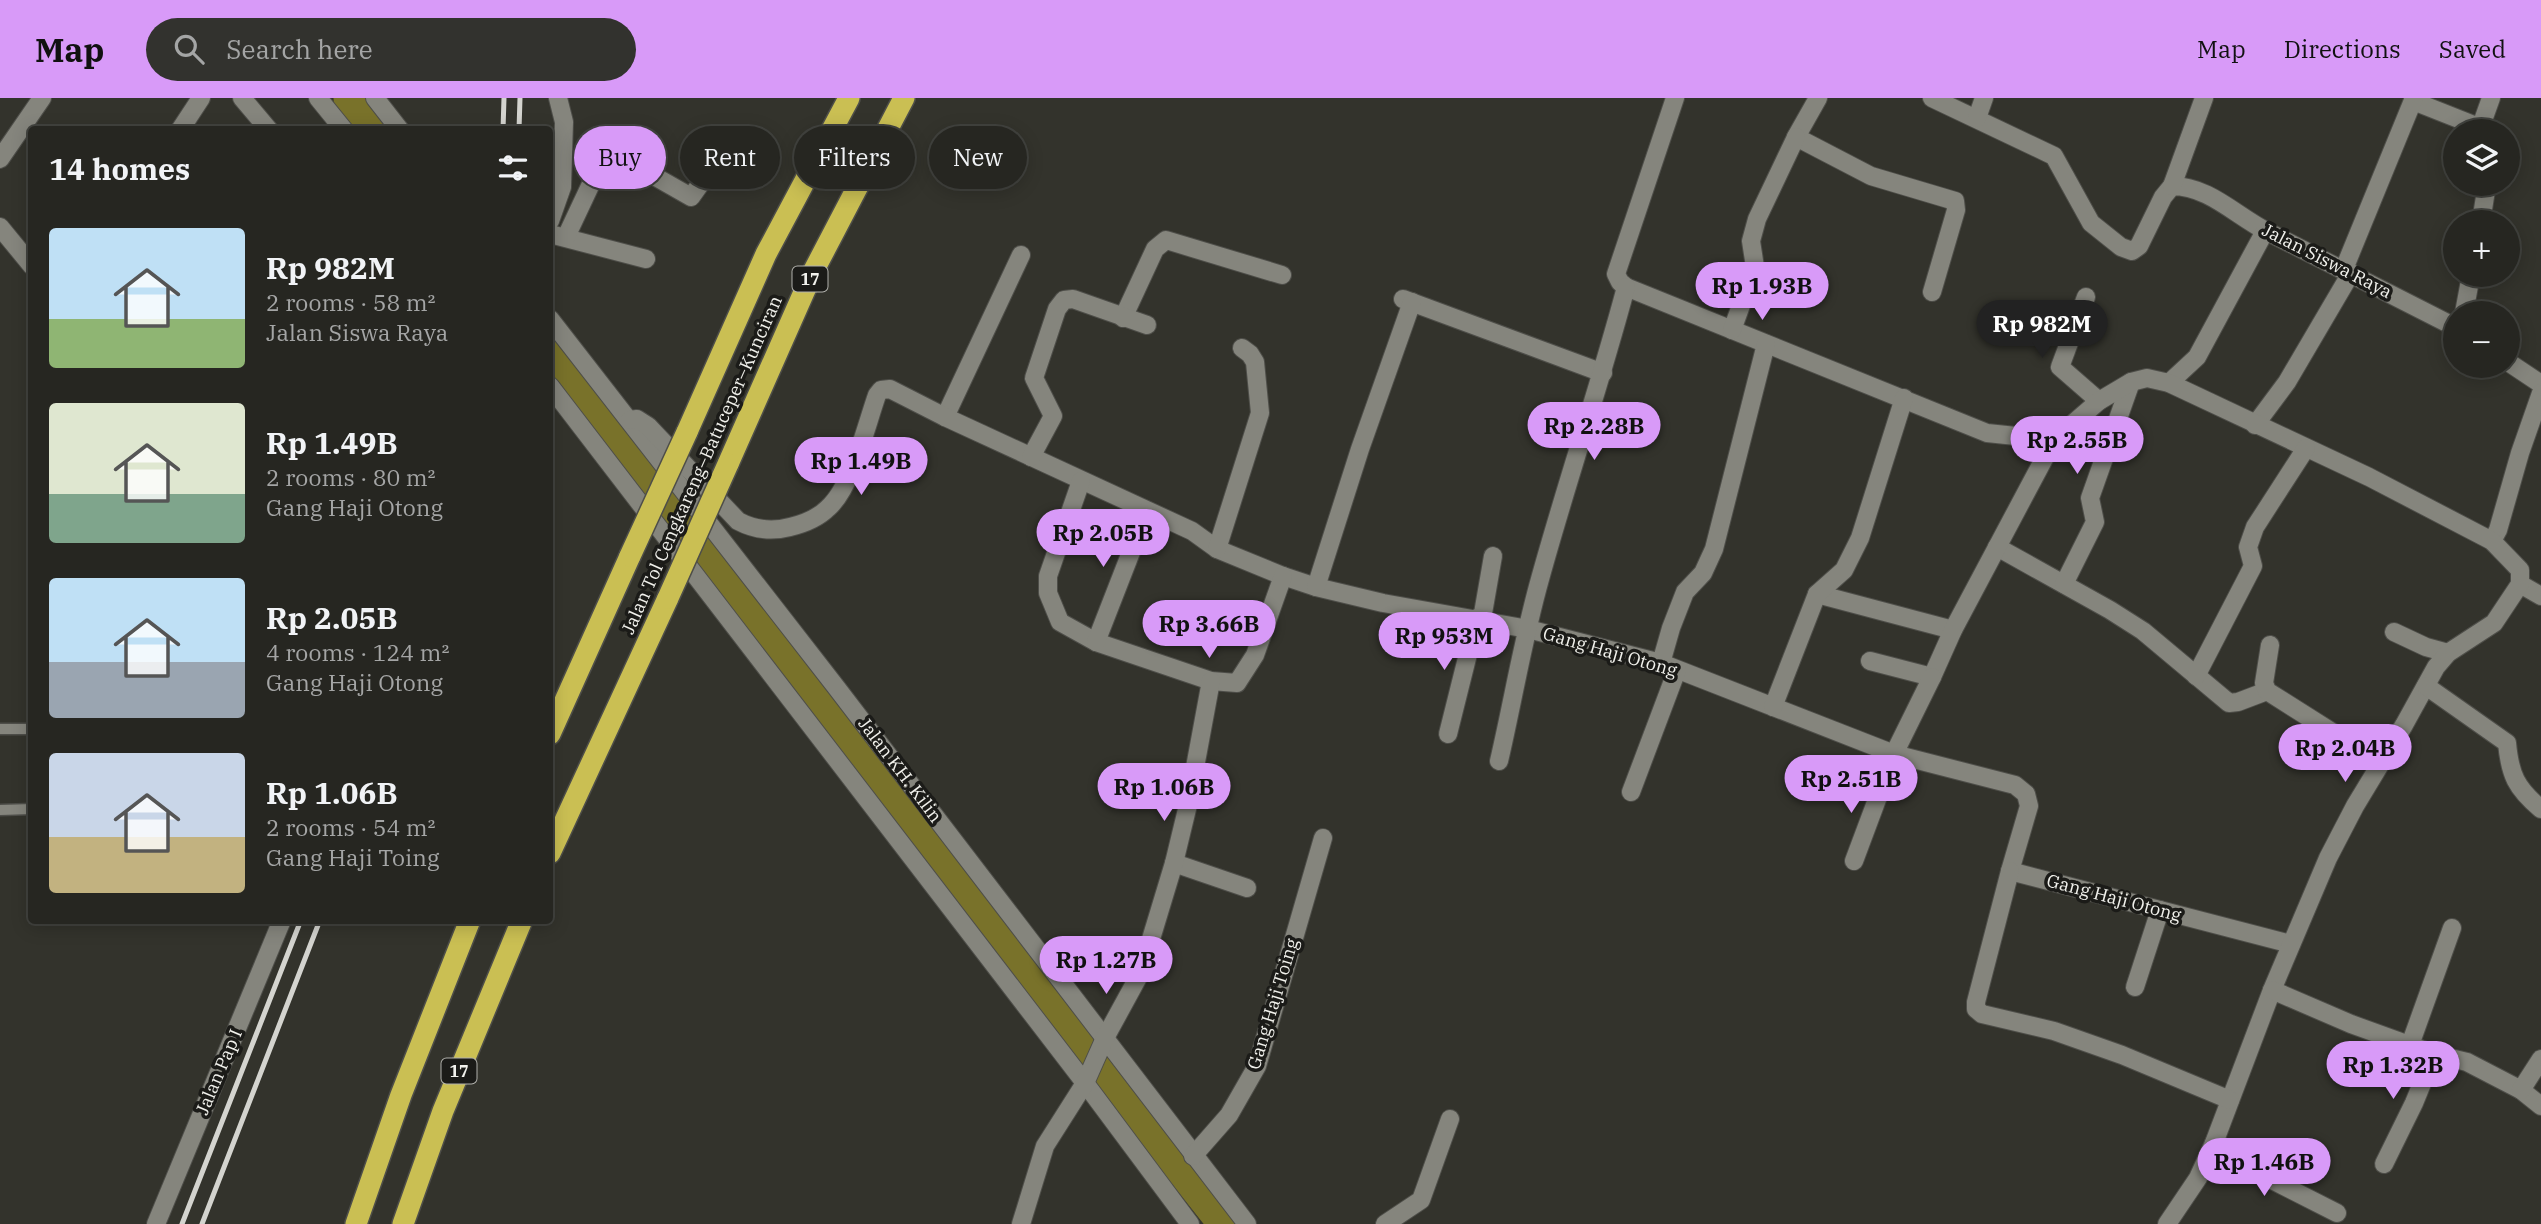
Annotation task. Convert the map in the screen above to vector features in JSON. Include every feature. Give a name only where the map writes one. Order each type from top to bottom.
[{"type":"highway","name":"Jalan Tol Cengkareng–Batuceper–Kunciran","points":[[553,727],[766,254],[849,98]]},
{"type":"highway","name":"Jalan Tol Cengkareng–Batuceper–Kunciran","points":[[553,847],[668,598],[812,274],[904,98]]},
{"type":"highway","name":"17","points":[[356,1224],[401,1094],[468,924]]},
{"type":"highway","name":"17","points":[[404,1224],[443,1111],[520,924]]},
{"type":"street","points":[[0,159],[42,98]]},
{"type":"street","points":[[183,126],[201,98]]},
{"type":"street","points":[[242,98],[266,126]]},
{"type":"street","points":[[318,98],[341,126]]},
{"type":"street","points":[[375,98],[397,126]]},
{"type":"street","points":[[553,212],[562,187],[564,122],[558,98]]},
{"type":"street","points":[[1675,98],[1616,274],[1620,282],[1626,287],[1987,433],[2054,440]]},
{"type":"street","points":[[1732,330],[1755,267],[1751,241],[1757,219],[1818,98]]},
{"type":"street","points":[[1932,98],[2054,156],[2091,223],[2121,247],[2132,251],[2139,246],[2163,197],[2172,186],[2204,98]]},
{"type":"street","points":[[1977,118],[1984,98]]},
{"type":"street","points":[[2487,119],[2491,98]]},
{"type":"street","points":[[2255,425],[2287,382],[2348,271],[2414,99],[2461,119]]},
{"type":"street","points":[[1796,137],[1871,176],[1955,201],[1956,210],[1932,292]]},
{"type":"street","points":[[646,258],[558,235],[598,169],[612,158],[633,164],[691,197],[697,189]]},
{"type":"street","name":"Jalan Siswa Raya","points":[[2172,186],[2200,190],[2265,231],[2443,321]]},
{"type":"street","points":[[0,227],[28,261]]},
{"type":"street","points":[[2169,383],[2197,357],[2265,231]]},
{"type":"street","points":[[1122,318],[1155,249],[1166,240],[1282,275]]},
{"type":"street","points":[[945,417],[1021,255]]},
{"type":"street","points":[[1499,761],[1528,629],[1565,490],[1603,373],[1626,287]]},
{"type":"street","points":[[2086,297],[2060,367],[2098,401]]},
{"type":"street","points":[[1031,457],[1054,416],[1034,378],[1057,309],[1064,300],[1073,299],[1147,325]]},
{"type":"street","points":[[1317,587],[1407,300],[1603,373]]},
{"type":"street","name":"Jalan KH. Kilin","points":[[553,323],[630,420],[1103,1042],[1247,1224]]},
{"type":"street","points":[[1631,792],[1669,666],[1671,628],[1685,592],[1703,573],[1714,549],[1766,344]]},
{"type":"street","points":[[1217,549],[1260,413],[1255,362],[1242,348]]},
{"type":"street","points":[[2520,370],[2541,384]]},
{"type":"street","points":[[1854,861],[1894,754],[1953,629],[2054,440],[2098,401],[2131,382],[2147,378],[2169,383],[2369,477],[2492,541],[2520,570],[2520,584],[2494,623],[2448,653],[2436,667],[2328,858],[2272,990],[2214,1143],[2198,1178],[2167,1224]]},
{"type":"street","points":[[2064,584],[2095,522],[2090,498],[2131,382]]},
{"type":"street","name":"Gang Haji Otong","points":[[630,420],[637,419],[649,425],[738,521],[751,528],[776,531],[805,523],[828,509],[844,487],[877,395],[881,390],[890,389],[1192,531],[1217,549],[1283,576],[1383,603],[1528,629],[1669,666],[1894,754],[2021,788],[2028,798],[2029,806],[2010,871],[2291,944]]},
{"type":"street","points":[[553,390],[1088,1077],[1190,1224]]},
{"type":"street","points":[[2492,541],[2499,527],[2541,393]]},
{"type":"street","points":[[1773,707],[1817,594],[1844,570],[1860,538],[1905,398]]},
{"type":"street","points":[[2196,676],[2253,566],[2248,547],[2255,527],[2306,448]]},
{"type":"street","points":[[1081,481],[1048,576],[1048,593],[1060,622],[1096,642],[1211,681],[1237,683],[1247,671],[1255,654],[1283,576]]},
{"type":"street","points":[[1096,642],[1147,511]]},
{"type":"street","points":[[1997,547],[2143,631],[2229,703],[2267,691]]},
{"type":"street","points":[[1448,734],[1493,556]]},
{"type":"street","points":[[2520,584],[2541,596]]},
{"type":"street","points":[[1817,594],[1953,629]]},
{"type":"street","points":[[2394,632],[2426,647],[2448,653]]},
{"type":"street","points":[[2270,645],[2264,683],[2267,691],[2381,763]]},
{"type":"street","points":[[1870,661],[1932,677]]},
{"type":"street","points":[[1021,1224],[1045,1146],[1088,1077],[1103,1042],[1141,972],[1174,863],[1188,805],[1211,681]]},
{"type":"street","points":[[2426,686],[2507,743],[2509,768],[2525,796],[2541,809]]},
{"type":"street","name":"Gang Haji Toing","points":[[1193,1156],[1229,1115],[1257,1066],[1323,838]]},
{"type":"street","points":[[1174,863],[1247,888]]},
{"type":"street","points":[[2010,871],[1976,1009],[1982,1014],[2054,1031],[2088,1043],[2230,1101]]},
{"type":"street","points":[[2135,987],[2160,910]]},
{"type":"street","name":"Jalan Pap I","points":[[156,1224],[280,924]]},
{"type":"street","points":[[2410,1045],[2452,928]]},
{"type":"street","points":[[2272,990],[2351,1024],[2434,1054],[2467,1062],[2521,1090],[2541,1107]]},
{"type":"street","points":[[2384,1164],[2434,1054]]},
{"type":"street","points":[[2521,1090],[2541,1059]]},
{"type":"street","points":[[1384,1224],[1421,1200],[1450,1119]]},
{"type":"street","points":[[2214,1143],[2268,1167],[2272,1180],[2337,1213]]},
{"type":"lane","points":[[0,729],[28,729]]},
{"type":"lane","points":[[0,810],[28,809]]},
{"type":"waterway","points":[[351,98],[374,126]]},
{"type":"waterway","points":[[553,352],[1066,1022],[1226,1224]]},
{"type":"railway","points":[[503,126],[504,98]]},
{"type":"railway","points":[[519,126],[520,98]]},
{"type":"railway","points":[[182,1224],[299,924]]},
{"type":"railway","points":[[202,1224],[318,924]]}]
